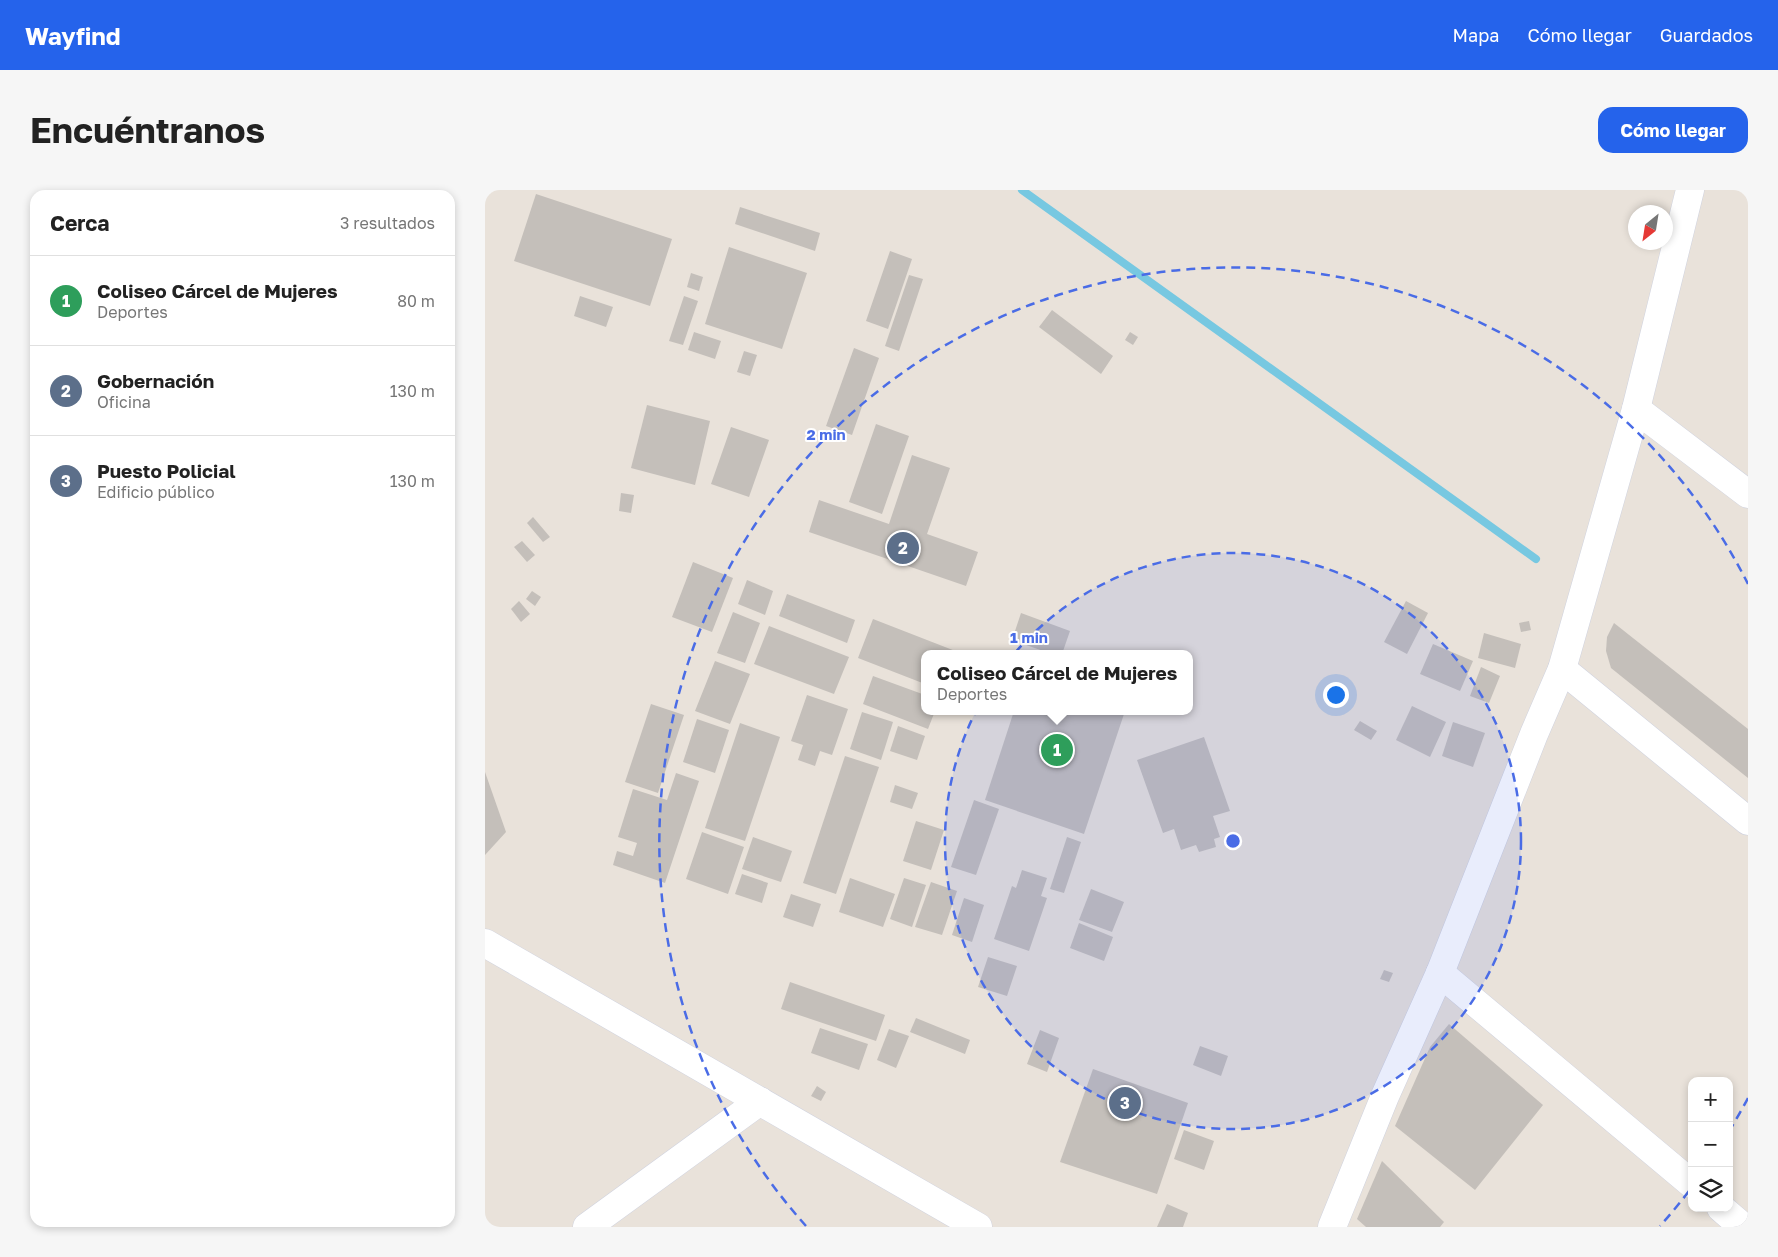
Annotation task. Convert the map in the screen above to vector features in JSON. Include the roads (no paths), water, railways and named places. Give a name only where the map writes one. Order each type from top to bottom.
[{"type":"street","points":[[1333,1227],[1385,1096],[1440,973],[1534,734],[1562,669],[1636,409],[1690,190]]},
{"type":"street","points":[[1636,409],[1748,494]]},
{"type":"street","points":[[1562,669],[1748,821]]},
{"type":"street","points":[[490,954],[760,1101],[978,1227]]},
{"type":"street","points":[[1440,973],[1688,1181]]},
{"type":"street","points":[[587,1227],[760,1101]]},
{"type":"street","points":[[1726,1212],[1743,1227]]},
{"type":"waterway","points":[[1022,190],[1536,559]]},
{"type":"place","name":"Gobernación","points":[[903,548]]},
{"type":"place","name":"Coliseo Cárcel de Mujeres","points":[[1057,750]]},
{"type":"place","name":"Puesto Policial","points":[[1125,1103]]}]
